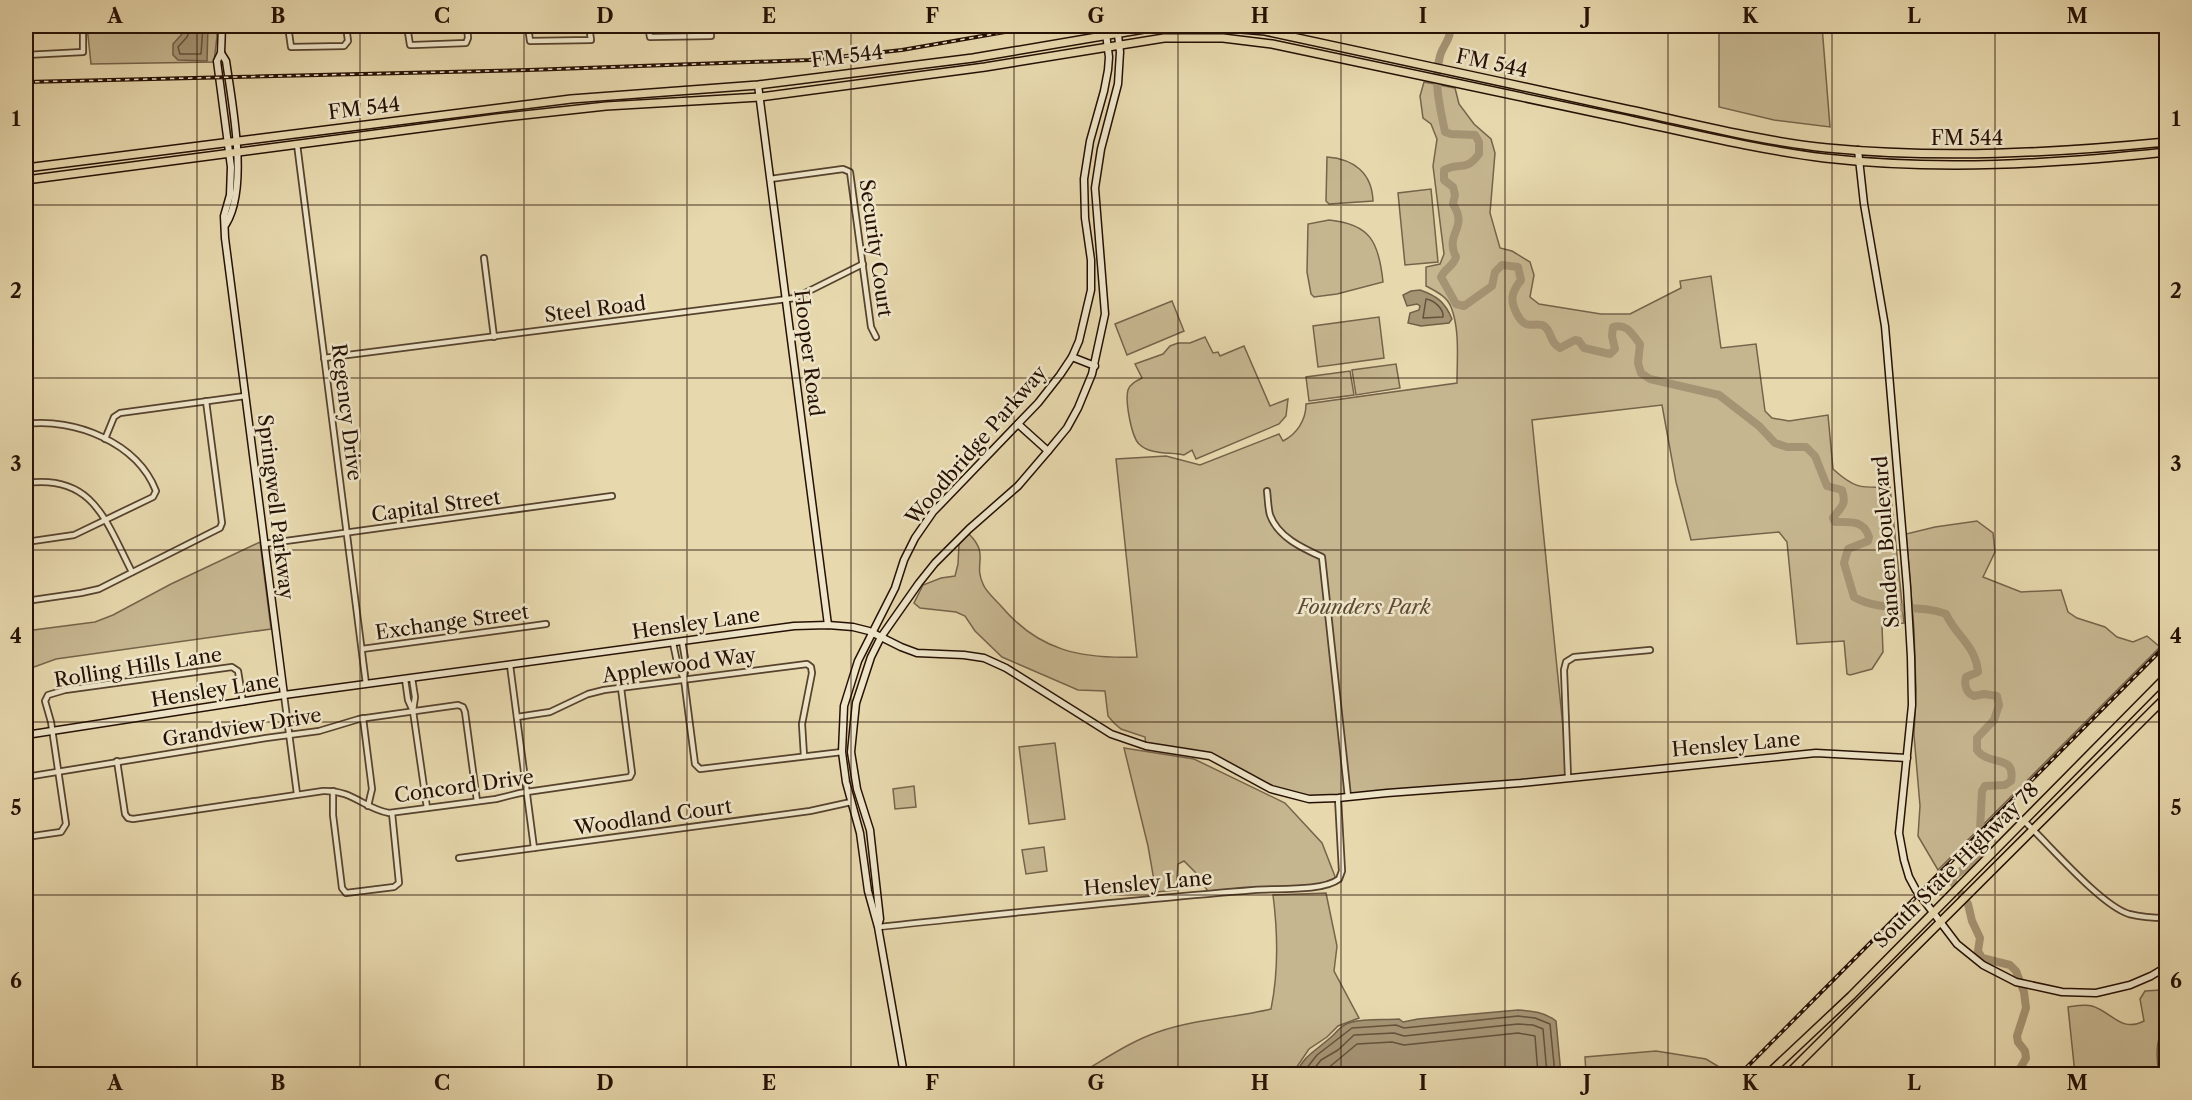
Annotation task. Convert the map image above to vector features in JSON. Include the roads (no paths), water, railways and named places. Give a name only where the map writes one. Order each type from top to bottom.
[{"type":"main road","name":"FM 544","points":[[26,168],[570,99],[758,85],[973,58],[1106,36],[1117,30],[1205,26],[1244,28],[1304,39],[1629,110],[1799,144],[1944,155],[2042,153],[2166,142]]},
{"type":"main road","name":"FM 544","points":[[26,180],[597,107],[760,97],[986,67],[1164,38],[1200,37],[1235,39],[1302,51],[1748,145],[1825,158],[1944,165],[2043,163],[2166,152]]},
{"type":"main road","points":[[1302,51],[1304,39]]},
{"type":"main road","points":[[874,69],[875,82]]},
{"type":"main road","points":[[669,102],[670,98],[675,95],[704,90]]},
{"type":"main road","points":[[443,126],[443,123],[451,118],[471,115],[480,110]]},
{"type":"main road","points":[[1627,120],[1629,110]]},
{"type":"main road","points":[[356,125],[358,137]]},
{"type":"main road","points":[[2042,153],[2043,163]]},
{"type":"main road","points":[[123,155],[125,167]]},
{"type":"main road","name":"South State Highway 78","points":[[1768,1074],[1851,996],[2166,677]]},
{"type":"main road","name":"South State Highway 78","points":[[1788,1074],[2166,696]]},
{"type":"street","points":[[26,48],[26,55],[83,52],[83,26]]},
{"type":"street","name":"Springwell Parkway","points":[[222,26],[222,53],[226,61],[229,89],[231,141]]},
{"type":"street","points":[[288,26],[291,47],[344,46],[347,44],[346,26]]},
{"type":"street","points":[[407,26],[410,45],[467,41],[467,26]]},
{"type":"street","points":[[528,26],[530,41],[591,39],[589,26]]},
{"type":"street","points":[[648,26],[650,37],[711,36],[710,26]]},
{"type":"street","name":"Woodbridge Parkway","points":[[904,1074],[878,927],[868,891],[860,833],[851,802],[842,752],[844,706],[858,661],[895,588],[904,560],[915,538],[933,512],[1038,403],[1072,357],[1085,320],[1091,290],[1091,260],[1085,218],[1084,188],[1090,141],[1107,78],[1105,26]]},
{"type":"street","name":"Woodbridge Parkway","points":[[878,927],[880,919],[870,830],[857,789],[851,752],[856,703],[871,657],[881,637],[935,562],[1018,486],[1048,451],[1078,408],[1095,366],[1105,314],[1095,188],[1101,149],[1118,84],[1117,30]]},
{"type":"street","name":"Springwell Parkway","points":[[222,53],[217,61],[220,90],[238,172],[236,198],[226,225],[225,238],[297,794]]},
{"type":"street","name":"Hooper Road","points":[[758,85],[828,625]]},
{"type":"street","points":[[220,90],[229,89]]},
{"type":"street","points":[[1098,114],[1110,117]]},
{"type":"street","name":"Regency Drive","points":[[297,144],[366,684]]},
{"type":"street","name":"Sanden Boulevard","points":[[1858,150],[1885,326],[1906,587],[1912,705],[1900,818],[1901,847],[1909,876],[1940,923],[1968,955],[2016,982],[2062,992],[2088,994],[2111,990],[2151,976],[2166,967]]},
{"type":"street","name":"Security Court","points":[[771,180],[843,170],[850,172],[871,327],[876,337]]},
{"type":"street","points":[[1084,188],[1095,188]]},
{"type":"street","points":[[484,258],[494,337]]},
{"type":"street","points":[[1091,260],[1101,259]]},
{"type":"street","name":"Steel Road","points":[[324,358],[795,298],[863,264]]},
{"type":"street","points":[[1072,357],[1095,366]]},
{"type":"street","points":[[105,439],[114,417],[120,413],[245,396]]},
{"type":"street","points":[[26,601],[92,591],[221,527],[206,401]]},
{"type":"street","points":[[26,424],[62,423],[81,428],[105,439],[124,451],[140,467],[155,488],[153,497],[74,535],[26,542]]},
{"type":"street","points":[[1018,424],[1048,451]]},
{"type":"street","points":[[26,483],[48,481],[74,488],[96,504],[132,572]]},
{"type":"street","points":[[1267,491],[1270,515],[1276,526],[1289,540],[1322,557],[1348,797]]},
{"type":"street","name":"Capital Street","points":[[264,544],[612,496]]},
{"type":"street","name":"Exchange Street","points":[[362,650],[546,624]]},
{"type":"street","name":"Hensley Lane","points":[[26,735],[284,695],[794,626],[828,625],[853,627],[872,632],[917,653],[964,655],[994,662],[1111,734],[1146,746],[1210,756],[1271,789],[1309,799],[1816,753],[1907,758]]},
{"type":"street","points":[[682,641],[686,664],[684,679]]},
{"type":"street","points":[[673,643],[684,679],[697,768],[851,752]]},
{"type":"street","points":[[1568,777],[1565,748],[1566,662],[1574,657],[1650,650]]},
{"type":"street","name":"Applewood Way","points":[[518,717],[550,712],[588,694],[684,679],[807,664],[812,667],[812,680],[802,724],[804,756]]},
{"type":"street","points":[[510,665],[534,848]]},
{"type":"street","name":"Rolling Hills Lane","points":[[53,732],[45,698],[65,690],[232,668],[236,669],[243,702]]},
{"type":"street","points":[[409,678],[415,697],[413,711],[427,808]]},
{"type":"street","name":"Concord Drive","points":[[117,761],[125,814],[128,818],[133,819],[297,794],[333,791],[349,794],[368,806],[392,813],[477,801],[630,777],[632,772],[621,688]]},
{"type":"street","name":"Grandview Drive","points":[[26,777],[325,730],[363,718],[458,705],[465,711],[477,801]]},
{"type":"street","points":[[363,718],[372,789],[368,806]]},
{"type":"street","points":[[26,837],[61,832],[65,829],[53,732]]},
{"type":"street","points":[[333,791],[333,815],[345,892],[383,889],[398,885],[400,881],[392,813]]},
{"type":"street","name":"Hensley Lane","points":[[878,927],[1115,902],[1328,885],[1339,879],[1342,871],[1338,798]]},
{"type":"street","name":"Woodland Court","points":[[459,858],[810,811],[851,802]]},
{"type":"street","points":[[855,814],[864,811]]},
{"type":"street","points":[[2024,820],[2109,903],[2128,914],[2166,918]]},
{"type":"water","points":[[185,26],[208,26],[207,61],[178,60],[173,55],[173,44],[182,34]]},
{"type":"water","points":[[1420,290],[1436,297],[1443,304],[1452,319],[1449,323],[1421,326],[1408,323],[1410,313],[1419,310],[1420,306],[1417,304],[1407,306],[1403,295]]},
{"type":"water","points":[[1518,1010],[1543,1014],[1556,1021],[1561,1074],[1295,1074],[1311,1054],[1348,1023],[1399,1019],[1403,1022]]},
{"type":"waterway","points":[[1450,26],[1449,38],[1440,56],[1437,75],[1445,132],[1475,135],[1479,142],[1479,154],[1474,160],[1466,165],[1444,170],[1444,180],[1453,187],[1455,195],[1453,204],[1459,219],[1453,242],[1456,257],[1441,277],[1456,304],[1464,306],[1492,286],[1495,272],[1502,265],[1518,267],[1521,280],[1515,288],[1512,300],[1515,309],[1521,321],[1526,324],[1544,326],[1556,346],[1560,348],[1575,340],[1579,341],[1584,348],[1610,354],[1615,349],[1612,336],[1613,327],[1626,328],[1640,344],[1638,363],[1641,373],[1650,379],[1719,395],[1759,426],[1775,443],[1787,447],[1806,447],[1815,456],[1827,486],[1842,490],[1843,503],[1833,518],[1835,522],[1856,523],[1864,527],[1869,537],[1868,541],[1848,549],[1844,563],[1854,597],[1876,605],[1923,609],[1946,614],[1974,655],[1978,672],[1966,677],[1967,691],[1974,696],[1984,694],[1997,696],[1999,705],[1994,720],[1977,738],[1977,750],[1988,758],[2006,763],[2011,772],[2011,781],[2005,785],[1985,786],[1982,791],[1980,830],[1982,855],[1952,878],[1968,904],[1972,921],[1980,938],[1978,951],[1982,958],[2010,965],[2016,971],[2024,992],[2026,1008],[2017,1036],[2026,1058],[2017,1074]]},
{"type":"railway","points":[[26,82],[529,70],[809,60],[902,50],[1040,26]]},
{"type":"railway","points":[[1740,1074],[2166,645]]},
{"type":"park label","name":"Founders Park","points":[[1364,607]]}]
